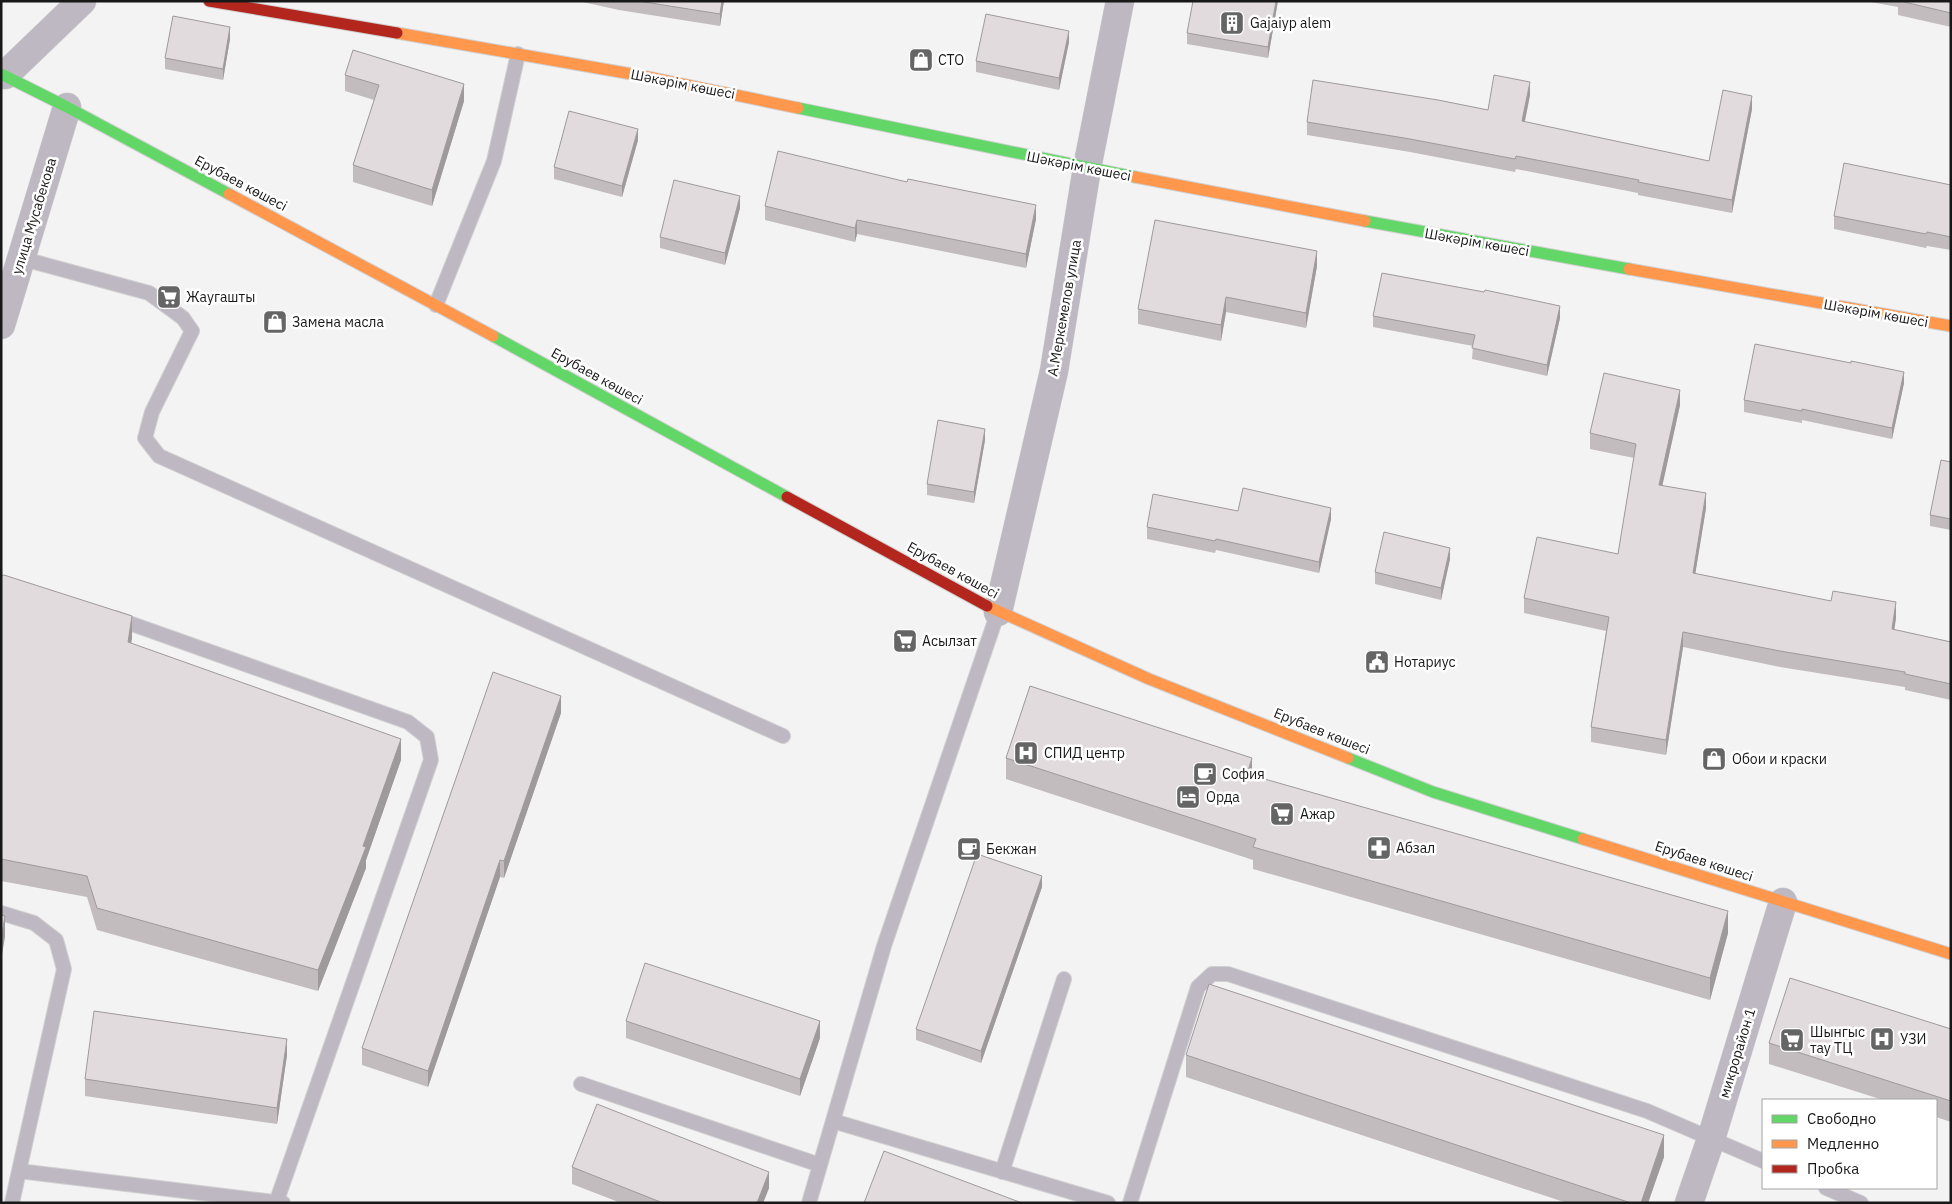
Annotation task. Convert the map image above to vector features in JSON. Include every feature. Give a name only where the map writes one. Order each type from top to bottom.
[{"type":"main road","name":"Шәкәрім көшесі","points":[[209,1],[643,76],[1087,168],[1399,228],[1951,326]]},
{"type":"main road","name":"Ерубаев көшесі","points":[[3,74],[436,305],[998,612],[1149,679],[1433,792],[1951,954]]},
{"type":"street","points":[[3,74],[82,1]]},
{"type":"street","name":"А.Меркемелов улица","points":[[998,612],[1054,370],[1087,168],[1120,1]]},
{"type":"street","name":"улица Мусабекова","points":[[1,326],[67,107]]},
{"type":"street","name":"микрорайон 1","points":[[1689,1203],[1784,902]]},
{"type":"lane","points":[[436,305],[494,161],[518,54]]},
{"type":"lane","points":[[20,258],[149,293],[183,318],[192,331],[152,412],[145,438],[159,456],[783,736]]},
{"type":"lane","points":[[809,1203],[884,946],[998,612]]},
{"type":"lane","points":[[19,1171],[278,1202],[432,760],[427,737],[408,722],[103,614]]},
{"type":"lane","points":[[1,913],[34,923],[56,940],[64,969],[12,1203]]},
{"type":"lane","points":[[1130,1203],[1198,987],[1212,974],[1228,974],[1646,1111],[1762,1161]]},
{"type":"lane","points":[[1002,1172],[1064,979]]},
{"type":"lane","points":[[581,1084],[820,1166]]},
{"type":"lane","points":[[833,1121],[1108,1203]]},
{"type":"lane","points":[[1828,1189],[1861,1203]]},
{"type":"building","points":[[638,1],[722,1],[720,14]]},
{"type":"building","name":"Gajaiyp alem","points":[[1193,1],[1276,1],[1268,47],[1187,33]]},
{"type":"building","points":[[1900,1],[1951,1],[1951,13]]},
{"type":"building","points":[[986,14],[1069,31],[1059,78],[976,61]]},
{"type":"building","points":[[173,16],[230,27],[223,69],[165,58]]},
{"type":"building","points":[[353,50],[464,84],[432,190],[353,165],[379,85],[345,75]]},
{"type":"building","points":[[1494,75],[1530,82],[1522,121],[1709,161],[1723,90],[1752,96],[1732,200],[1516,156],[1515,159],[1307,122],[1313,80],[1488,110]]},
{"type":"building","points":[[569,111],[638,129],[622,186],[554,167]]},
{"type":"building","points":[[778,151],[907,182],[908,179],[1036,205],[1026,254],[857,220],[855,228],[765,206]]},
{"type":"building","points":[[1844,163],[1951,185],[1951,237],[1834,216]]},
{"type":"building","points":[[674,180],[740,196],[725,253],[660,237]]},
{"type":"building","points":[[1155,220],[1317,251],[1306,313],[1226,297],[1221,325],[1138,309]]},
{"type":"building","points":[[1382,273],[1484,292],[1485,290],[1560,306],[1547,365],[1472,348],[1475,335],[1373,316]]},
{"type":"building","points":[[1755,344],[1904,372],[1892,428],[1802,409],[1802,411],[1744,400]]},
{"type":"building","points":[[1604,373],[1680,390],[1659,485],[1706,493],[1693,573],[1831,601],[1833,591],[1896,602],[1892,629],[1951,642],[1951,684],[1905,674],[1905,672],[1683,632],[1666,740],[1591,727],[1609,617],[1524,598],[1537,537],[1618,554],[1636,444],[1590,433]]},
{"type":"building","points":[[938,420],[985,429],[974,492],[927,484]]},
{"type":"building","points":[[1941,460],[1951,462],[1951,519],[1930,515]]},
{"type":"building","points":[[1243,488],[1331,508],[1319,562],[1216,539],[1215,541],[1147,527],[1153,494],[1238,511]]},
{"type":"building","points":[[1384,532],[1450,548],[1441,588],[1375,572]]},
{"type":"building","points":[[4,575],[132,616],[128,642],[401,739],[363,846],[366,847],[318,970],[97,908],[87,876],[1,859],[1,576]]},
{"type":"building","points":[[493,672],[561,696],[504,861],[500,860],[428,1071],[362,1048]]},
{"type":"building","points":[[1030,686],[1252,758],[1247,774],[1728,911],[1710,978],[1253,847],[1256,839],[1006,758]]},
{"type":"building","points":[[977,854],[1042,876],[981,1051],[916,1029]]},
{"type":"building","points":[[1,915],[5,916],[1,939]]},
{"type":"building","points":[[645,963],[820,1021],[800,1079],[626,1021]]},
{"type":"building","points":[[1790,978],[1951,1029],[1951,1101],[1769,1043]]},
{"type":"building","points":[[1209,984],[1664,1135],[1641,1203],[1631,1203],[1186,1055]]},
{"type":"building","points":[[94,1011],[287,1039],[277,1108],[85,1079]]},
{"type":"building","points":[[597,1104],[769,1172],[757,1203],[663,1203],[572,1167]]},
{"type":"building","points":[[884,1151],[1022,1203],[864,1203]]},
{"type":"traffic: fast","points":[[1,74],[67,107],[229,194]]},
{"type":"traffic: fast","points":[[798,108],[1135,177]]},
{"type":"traffic: fast","points":[[1365,221],[1629,269]]},
{"type":"traffic: fast","points":[[493,336],[787,497]]},
{"type":"traffic: fast","points":[[1348,758],[1433,792],[1583,839]]},
{"type":"traffic: slow","points":[[397,33],[643,76],[798,108]]},
{"type":"traffic: slow","points":[[1135,177],[1365,221]]},
{"type":"traffic: slow","points":[[229,194],[493,336]]},
{"type":"traffic: slow","points":[[1629,269],[1951,326]]},
{"type":"traffic: slow","points":[[987,606],[1149,679],[1348,758]]},
{"type":"traffic: slow","points":[[1583,839],[1951,954]]},
{"type":"traffic: jam","points":[[209,1],[397,33]]},
{"type":"traffic: jam","points":[[787,497],[987,606]]},
{"type":"place","name":"Gajaiyp alem","points":[[1232,23]]},
{"type":"place","name":"СТО","points":[[921,60]]},
{"type":"place","name":"Жаугашты","points":[[169,297]]},
{"type":"place","name":"Замена масла","points":[[275,322]]},
{"type":"place","name":"Асылзат","points":[[905,641]]},
{"type":"place","name":"Нотариус","points":[[1377,662]]},
{"type":"place","name":"СПИД центр","points":[[1026,753]]},
{"type":"place","name":"Обои и краски","points":[[1714,759]]},
{"type":"place","name":"София","points":[[1205,774]]},
{"type":"place","name":"Орда","points":[[1188,797]]},
{"type":"place","name":"Ажар","points":[[1282,814]]},
{"type":"place","name":"Абзал","points":[[1379,848]]},
{"type":"place","name":"Бекжан","points":[[969,849]]},
{"type":"place","name":"УЗИ","points":[[1882,1039]]},
{"type":"place","name":"Шынгыс тау ТЦ","points":[[1792,1040]]}]
